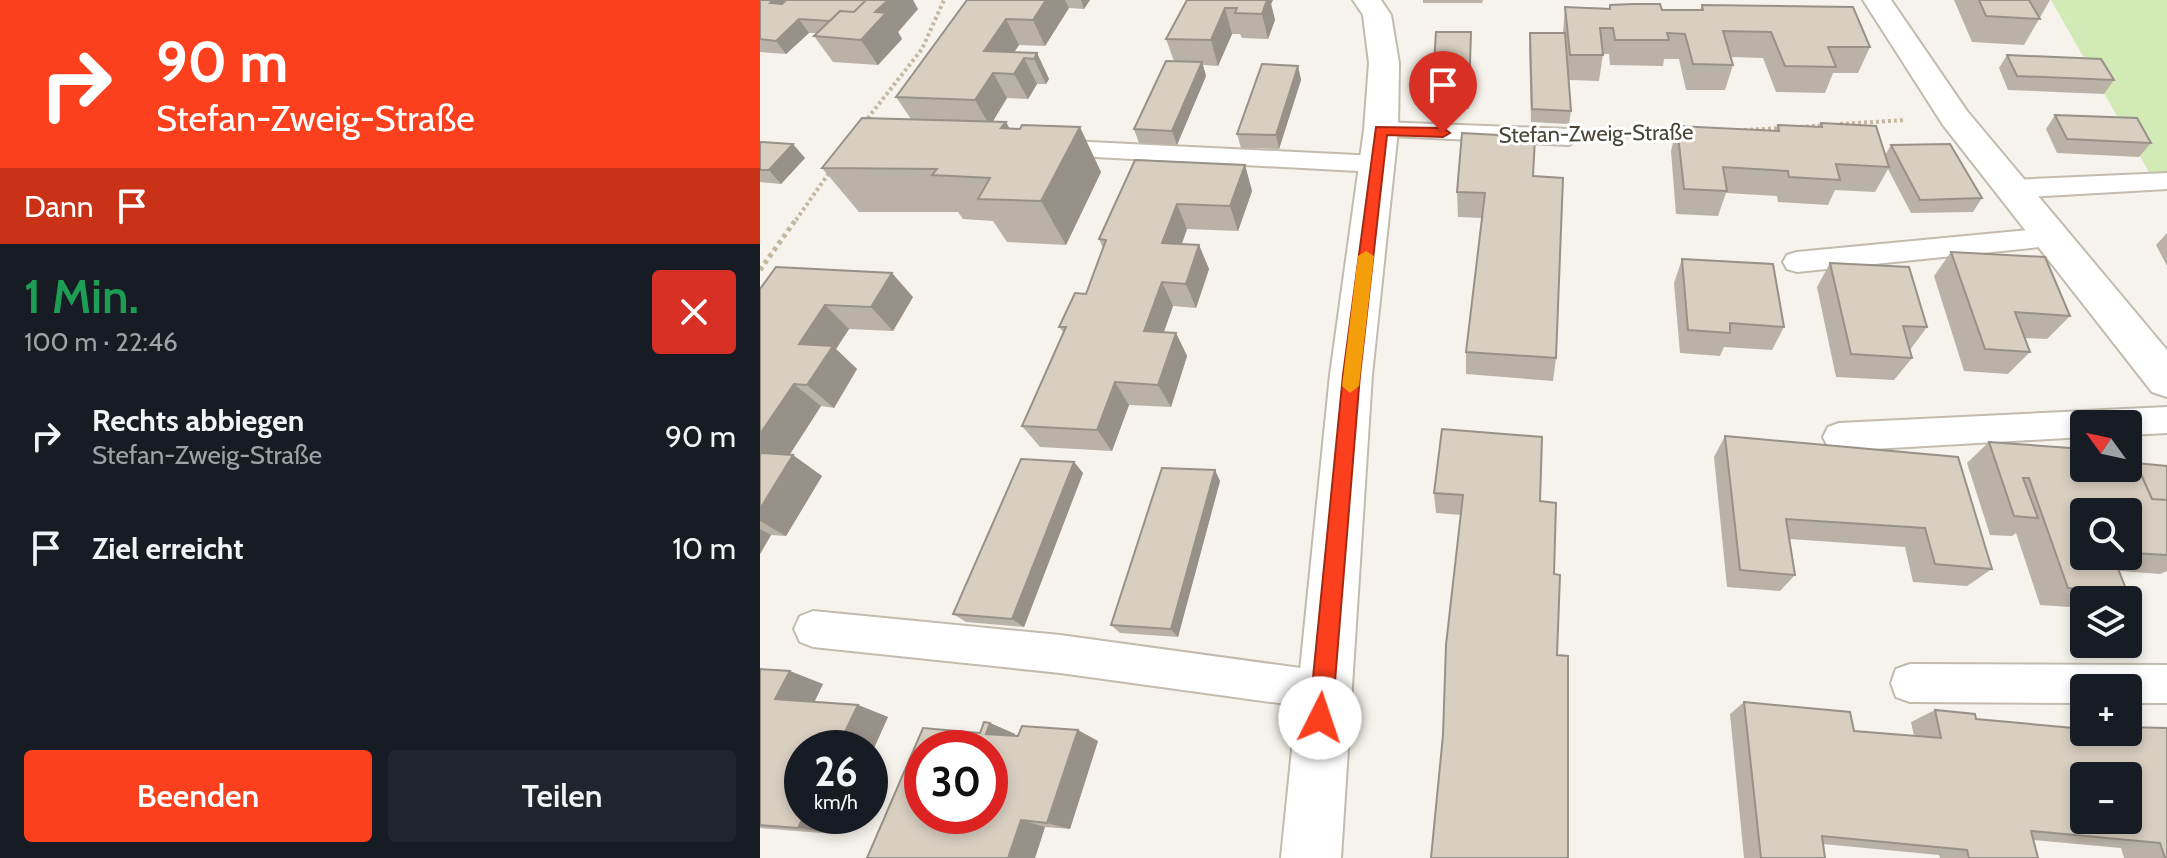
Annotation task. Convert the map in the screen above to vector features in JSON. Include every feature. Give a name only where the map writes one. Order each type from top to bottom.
[{"type":"street","points":[[1311,858],[1322,690],[1351,375],[1379,147],[1383,51],[1377,15],[1367,0]]},
{"type":"street","points":[[1877,0],[1955,118],[2050,237],[2162,367]]},
{"type":"lane","name":"Stefan-Zweig-Straße","points":[[1042,148],[1379,147],[1569,137]]},
{"type":"lane","points":[[2012,189],[2167,181]]},
{"type":"lane","points":[[1797,262],[2050,237]]},
{"type":"lane","points":[[2142,421],[2167,420]]},
{"type":"lane","points":[[1839,437],[2070,425]]},
{"type":"lane","points":[[813,629],[1060,654],[1322,690]]},
{"type":"lane","points":[[1910,683],[2167,684]]},
{"type":"path","points":[[860,128],[930,36],[941,17],[944,0]]},
{"type":"path","points":[[1740,130],[1955,118]]},
{"type":"path","name":"Stefan-Zweig-Straße","points":[[1569,137],[1679,134]]},
{"type":"path","points":[[760,270],[833,166]]},
{"type":"green space","points":[[2051,0],[2167,0],[2167,172],[2149,172]]},
{"type":"building","points":[[760,0],[782,4],[786,0],[866,0],[854,12],[840,11],[830,21],[799,19],[776,41],[760,39]]},
{"type":"building","points":[[866,0],[888,0],[875,12],[886,13],[861,40],[814,36],[840,11],[854,12]]},
{"type":"building","points":[[967,0],[1046,0],[1033,20],[1006,19],[984,51],[1037,53],[1034,59],[1024,58],[1014,74],[993,73],[975,100],[896,97]]},
{"type":"building","points":[[1187,0],[1267,0],[1262,14],[1235,13],[1237,8],[1225,8],[1211,40],[1166,39]]},
{"type":"building","points":[[1979,0],[2029,0],[2040,19],[1986,16]]},
{"type":"building","points":[[1660,4],[1662,10],[1703,10],[1702,5],[1853,7],[1870,47],[1828,47],[1836,67],[1785,66],[1771,32],[1723,31],[1733,65],[1693,64],[1685,34],[1667,33],[1669,40],[1615,40],[1613,28],[1600,28],[1603,55],[1570,55],[1565,7],[1610,9],[1610,5]]},
{"type":"building","points":[[1436,32],[1471,32],[1469,95],[1432,94]]},
{"type":"building","points":[[1530,33],[1565,33],[1571,111],[1532,109]]},
{"type":"building","points":[[2007,55],[2101,59],[2114,80],[2017,76]]},
{"type":"building","points":[[1166,61],[1202,62],[1172,131],[1134,129]]},
{"type":"building","points":[[1262,64],[1298,66],[1276,135],[1237,134]]},
{"type":"building","points":[[2055,115],[2137,118],[2151,143],[2067,139]]},
{"type":"building","points":[[862,118],[1006,122],[1001,128],[1020,129],[1022,125],[1080,127],[1041,201],[978,199],[990,178],[932,175],[937,169],[822,168]]},
{"type":"building","points":[[1821,123],[1876,126],[1889,167],[1836,164],[1840,180],[1789,177],[1788,171],[1723,167],[1727,191],[1684,189],[1677,126],[1779,131],[1778,125],[1822,127]]},
{"type":"building","points":[[1462,133],[1535,137],[1533,176],[1563,178],[1556,358],[1466,352],[1485,193],[1457,192]]},
{"type":"building","points":[[760,142],[793,144],[769,170],[760,170]]},
{"type":"building","points":[[1950,144],[1982,198],[1920,200],[1891,145]]},
{"type":"building","points":[[1135,160],[1245,165],[1230,206],[1177,204],[1162,243],[1199,245],[1186,284],[1162,282],[1144,331],[1176,333],[1158,385],[1115,382],[1097,430],[1022,426],[1066,327],[1059,327],[1075,293],[1086,294],[1106,240],[1099,239]]},
{"type":"building","points":[[1951,252],[2045,257],[2070,316],[2015,312],[2030,352],[1985,349]]},
{"type":"building","points":[[1682,259],[1773,264],[1784,327],[1730,323],[1730,333],[1688,330]]},
{"type":"building","points":[[1830,263],[1909,267],[1927,327],[1903,326],[1912,358],[1851,354]]},
{"type":"building","points":[[776,267],[892,273],[871,307],[825,305],[799,344],[833,346],[807,385],[794,384],[760,434],[760,289]]},
{"type":"building","points":[[1442,429],[1542,437],[1540,501],[1556,503],[1554,574],[1560,575],[1557,655],[1568,656],[1568,858],[1431,858],[1443,735],[1446,645],[1463,495],[1434,493]]},
{"type":"building","points":[[1725,436],[1958,457],[1992,569],[1935,564],[1925,528],[1786,519],[1795,575],[1740,570]]},
{"type":"building","points":[[1989,442],[2070,448],[2070,482],[2142,482],[2142,477],[2152,499],[2167,500],[2167,555],[2142,554],[2142,498],[2070,498],[2070,570],[2119,570],[2125,586],[2068,588],[2029,478],[2023,478],[2038,518],[2014,516]]},
{"type":"building","points":[[760,453],[793,455],[760,509]]},
{"type":"building","points":[[1021,459],[1074,462],[1012,619],[953,614]]},
{"type":"building","points":[[2142,464],[2167,466],[2167,500],[2152,499],[2142,476]]},
{"type":"building","points":[[1162,468],[1215,470],[1171,629],[1111,625]]},
{"type":"building","points":[[760,669],[790,671],[775,699],[858,705],[846,730],[784,730],[784,827],[760,825]]},
{"type":"building","points":[[1744,702],[1850,712],[1854,731],[1941,738],[1935,710],[1975,714],[1976,719],[2070,728],[2070,746],[2142,746],[2142,727],[2167,728],[2167,858],[2160,843],[2031,831],[2038,858],[1969,858],[1967,850],[1822,836],[1825,858],[1761,858]]},
{"type":"building","points":[[984,722],[990,723],[987,730],[981,730]]},
{"type":"building","points":[[1022,726],[1078,730],[1047,823],[1021,820],[1008,858],[867,858],[877,834],[888,834],[888,809],[904,772],[904,834],[1008,834],[1008,735],[1018,736]]},
{"type":"slow traffic","points":[[1350,386],[1366,256]]},
{"type":"route","points":[[1320,718],[1351,375],[1381,130],[1443,133]]}]
